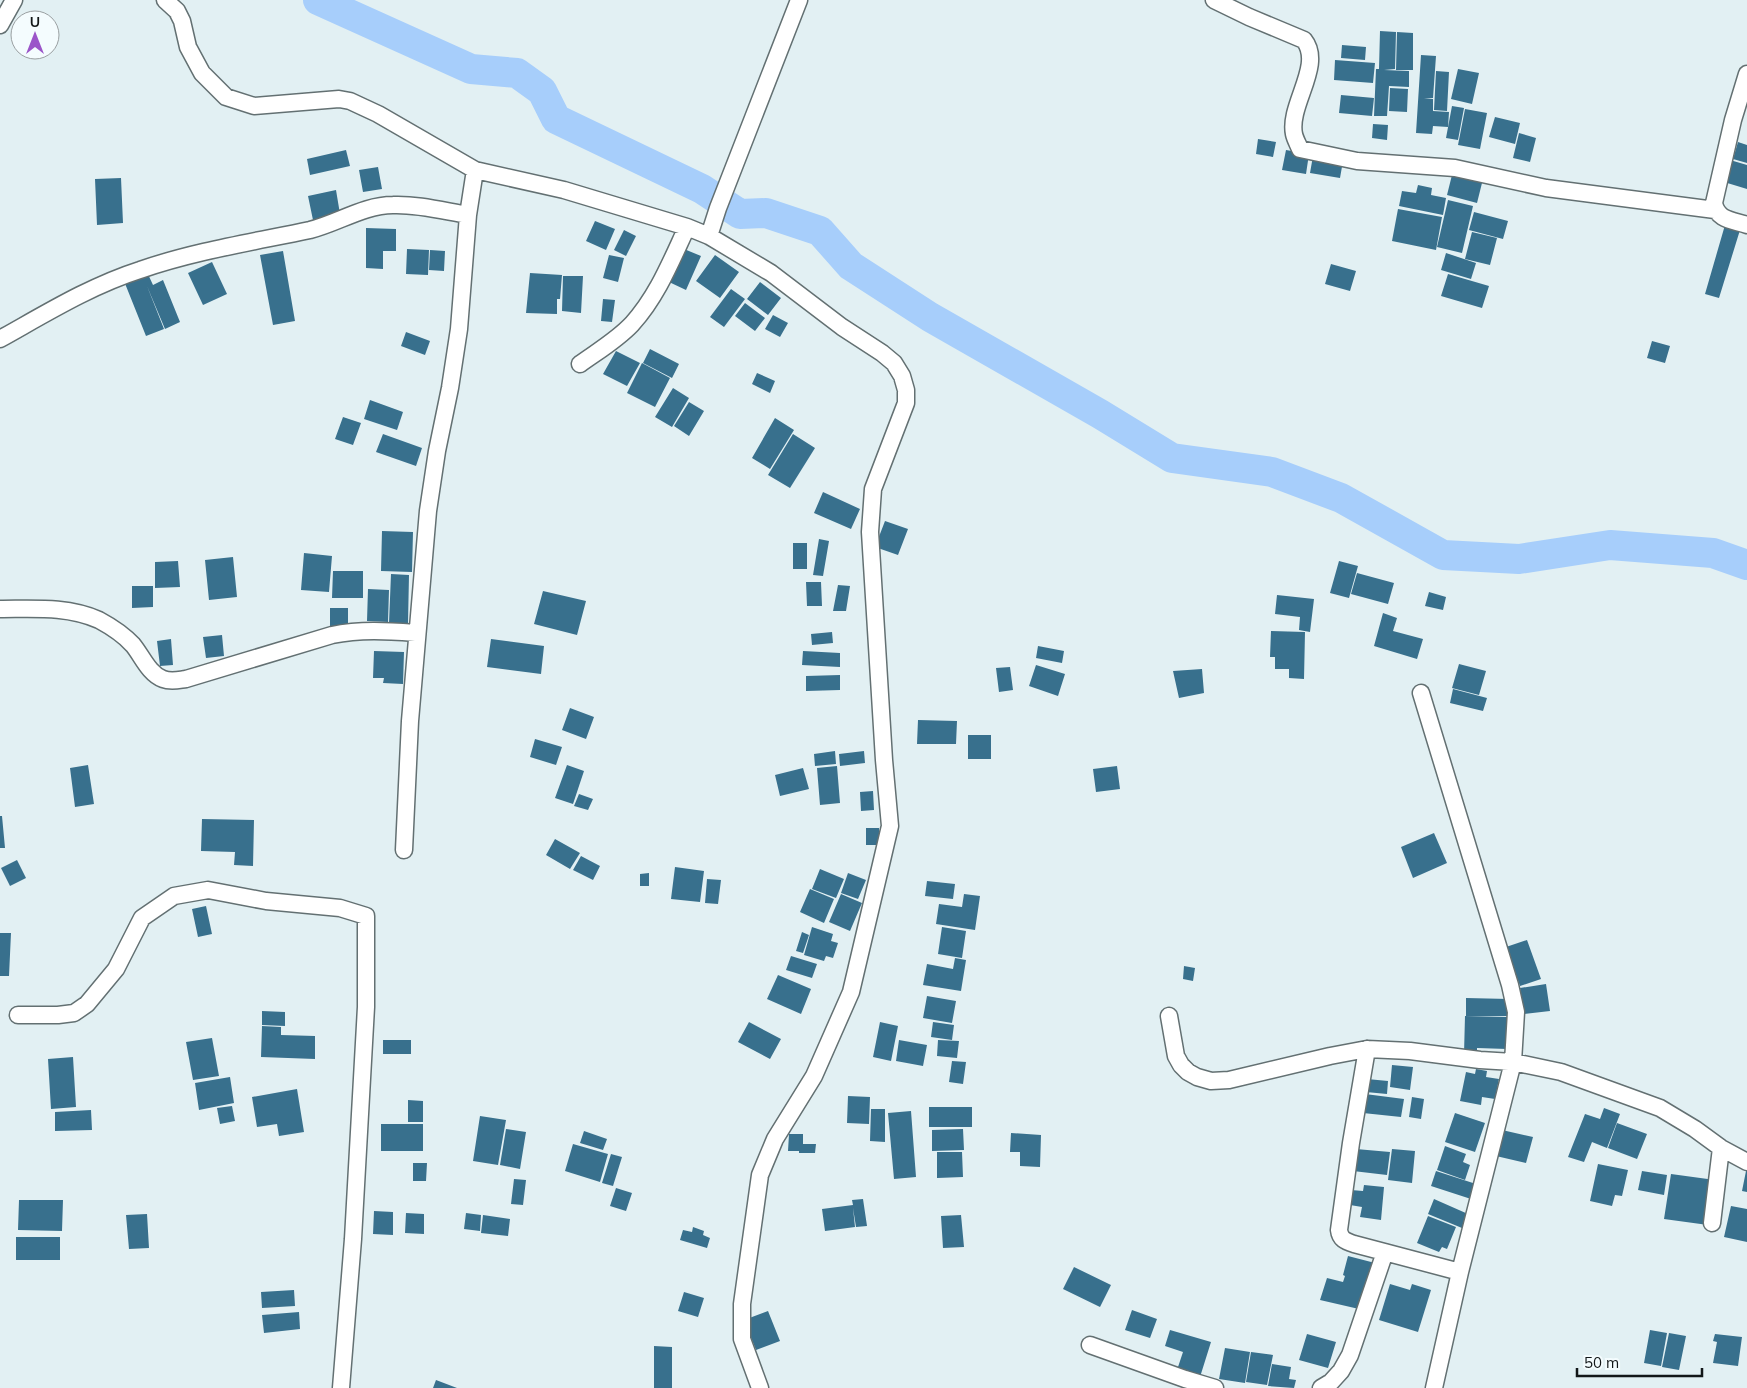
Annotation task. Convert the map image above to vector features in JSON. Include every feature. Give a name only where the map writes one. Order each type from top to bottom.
[{"type":"street","points":[[0,26],[14,0]]},
{"type":"street","points":[[165,0],[177,11],[188,47],[202,73],[226,97],[254,106],[339,99],[350,101],[378,114],[474,170],[564,190],[687,227],[709,236],[771,273],[842,327],[882,353],[894,363],[902,376],[906,390],[906,403],[873,489],[870,532],[884,760],[890,826],[851,992],[814,1076],[775,1139],[760,1175],[742,1304],[742,1339],[760,1388]]},
{"type":"street","points":[[709,236],[799,0]]},
{"type":"street","points":[[1214,0],[1304,40],[1308,44],[1310,57],[1306,83],[1297,105],[1294,125],[1294,134],[1300,149],[1357,161],[1455,168],[1546,188],[1715,210]]},
{"type":"street","points":[[1747,74],[1733,120],[1714,203],[1715,210],[1722,217],[1747,225]]},
{"type":"street","points":[[404,850],[406,778],[428,511],[459,329],[468,215],[474,170]]},
{"type":"street","points":[[0,339],[112,280],[177,258],[312,229],[339,221],[365,210],[392,204],[468,215]]},
{"type":"street","points":[[580,364],[631,325],[644,309],[658,289],[687,227]]},
{"type":"street","points":[[0,609],[68,610],[97,620],[117,630],[142,656],[149,669],[157,676],[165,680],[174,681],[350,631],[372,630],[418,633]]},
{"type":"street","points":[[1421,693],[1514,1002],[1516,1025],[1514,1062],[1460,1272],[1434,1388]]},
{"type":"street","points":[[18,1015],[74,1013],[87,1004],[116,969],[142,918],[174,896],[208,890],[266,901],[340,908],[366,916],[366,1008],[353,1239],[341,1388]]},
{"type":"street","points":[[1169,1016],[1174,1046],[1181,1065],[1188,1072],[1198,1077],[1211,1080],[1229,1080],[1367,1049],[1410,1050],[1480,1060],[1514,1062],[1561,1072],[1653,1105],[1679,1118],[1722,1148],[1747,1162]]},
{"type":"street","points":[[1367,1049],[1339,1230],[1342,1238],[1346,1241],[1460,1272]]},
{"type":"street","points":[[1712,1223],[1722,1148]]},
{"type":"street","points":[[1321,1388],[1331,1382],[1341,1371],[1350,1355],[1385,1252]]},
{"type":"street","points":[[1090,1345],[1215,1388]]},
{"type":"building","points":[[1380,31],[1396,32],[1395,69],[1384,70],[1409,71],[1409,87],[1389,86],[1387,116],[1374,116],[1376,69],[1379,69]]},
{"type":"building","points":[[1397,32],[1413,33],[1413,70],[1396,70]]},
{"type":"building","points":[[1342,45],[1366,47],[1365,60],[1341,58]]},
{"type":"building","points":[[1421,55],[1436,56],[1433,98],[1424,99],[1433,99],[1433,111],[1449,112],[1448,127],[1433,126],[1432,134],[1416,133]]},
{"type":"building","points":[[1335,60],[1375,63],[1373,83],[1334,80]]},
{"type":"building","points":[[1458,69],[1479,73],[1472,104],[1451,99]]},
{"type":"building","points":[[1436,71],[1449,72],[1447,111],[1434,110]]},
{"type":"building","points":[[1390,88],[1408,89],[1407,112],[1389,111]]},
{"type":"building","points":[[1341,95],[1374,98],[1372,116],[1339,113]]},
{"type":"building","points":[[1452,106],[1464,108],[1458,140],[1446,138]]},
{"type":"building","points":[[1465,109],[1487,113],[1480,149],[1458,145]]},
{"type":"building","points":[[1495,117],[1520,123],[1515,144],[1489,137]]},
{"type":"building","points":[[1373,124],[1388,125],[1387,140],[1372,138]]},
{"type":"building","points":[[1519,133],[1536,138],[1530,162],[1513,158]]},
{"type":"building","points":[[1258,139],[1276,142],[1273,157],[1256,154]]},
{"type":"building","points":[[1738,142],[1747,145],[1747,163],[1733,159]]},
{"type":"building","points":[[346,150],[350,166],[310,175],[307,159]]},
{"type":"building","points":[[1286,150],[1309,154],[1306,174],[1282,170]]},
{"type":"building","points":[[1313,156],[1343,161],[1340,178],[1310,173]]},
{"type":"building","points":[[1730,160],[1747,165],[1747,189],[1724,182]]},
{"type":"building","points":[[378,167],[382,189],[363,192],[359,170]]},
{"type":"building","points":[[1453,171],[1483,179],[1477,203],[1447,195]]},
{"type":"building","points":[[121,178],[123,223],[97,225],[95,179]]},
{"type":"building","points":[[1418,185],[1432,188],[1431,195],[1446,198],[1443,215],[1399,206],[1402,191],[1416,193]]},
{"type":"building","points":[[336,190],[340,214],[313,220],[308,196]]},
{"type":"building","points":[[1448,200],[1473,206],[1462,253],[1437,247]]},
{"type":"building","points":[[1398,209],[1442,217],[1436,250],[1392,241]]},
{"type":"building","points":[[1474,212],[1508,221],[1503,239],[1469,230]]},
{"type":"building","points":[[595,221],[615,229],[606,250],[586,241]]},
{"type":"building","points":[[1725,225],[1740,230],[1719,298],[1705,294]]},
{"type":"building","points":[[366,228],[396,229],[396,251],[383,251],[383,269],[366,268]]},
{"type":"building","points":[[624,230],[636,236],[626,256],[614,250]]},
{"type":"building","points":[[1472,232],[1497,238],[1490,265],[1465,259]]},
{"type":"building","points":[[407,249],[429,250],[428,275],[406,274]]},
{"type":"building","points":[[684,249],[701,256],[686,290],[669,282]]},
{"type":"building","points":[[430,250],[445,251],[444,271],[429,270]]},
{"type":"building","points":[[283,251],[295,321],[273,325],[260,255]]},
{"type":"building","points":[[1446,253],[1476,263],[1471,279],[1441,270]]},
{"type":"building","points":[[609,255],[624,258],[618,282],[603,278]]},
{"type":"building","points":[[715,255],[739,272],[720,298],[696,281]]},
{"type":"building","points":[[212,262],[227,294],[203,305],[188,273]]},
{"type":"building","points":[[1331,264],[1356,271],[1350,291],[1325,284]]},
{"type":"building","points":[[147,272],[153,285],[163,280],[180,322],[165,329],[147,286],[164,329],[146,336],[124,281]]},
{"type":"building","points":[[530,273],[562,275],[560,299],[557,299],[557,314],[526,313]]},
{"type":"building","points":[[1448,274],[1489,286],[1482,308],[1441,296]]},
{"type":"building","points":[[563,276],[583,276],[581,313],[562,311]]},
{"type":"building","points":[[760,282],[781,298],[768,315],[747,299]]},
{"type":"building","points":[[731,289],[745,299],[724,327],[710,317]]},
{"type":"building","points":[[603,299],[615,300],[612,322],[601,321]]},
{"type":"building","points":[[745,303],[765,318],[755,331],[735,316]]},
{"type":"building","points":[[773,315],[788,323],[780,337],[765,329]]},
{"type":"building","points":[[406,332],[430,341],[425,355],[401,346]]},
{"type":"building","points":[[1652,341],[1670,346],[1665,363],[1647,358]]},
{"type":"building","points":[[650,349],[679,364],[672,378],[643,363]]},
{"type":"building","points":[[616,351],[640,363],[627,386],[603,374]]},
{"type":"building","points":[[642,363],[670,378],[655,407],[627,393]]},
{"type":"building","points":[[757,373],[775,381],[770,393],[752,384]]},
{"type":"building","points":[[673,388],[689,398],[672,427],[655,417]]},
{"type":"building","points":[[370,400],[403,412],[397,430],[364,419]]},
{"type":"building","points":[[689,402],[704,411],[689,436],[674,426]]},
{"type":"building","points":[[343,417],[361,423],[353,445],[335,439]]},
{"type":"building","points":[[775,418],[794,430],[770,469],[752,458]]},
{"type":"building","points":[[383,434],[422,448],[416,466],[376,452]]},
{"type":"building","points":[[793,434],[815,448],[790,488],[768,475]]},
{"type":"building","points":[[823,492],[860,509],[851,529],[814,513]]},
{"type":"building","points":[[885,521],[908,529],[898,555],[875,547]]},
{"type":"building","points":[[382,531],[413,532],[412,572],[381,571]]},
{"type":"building","points":[[819,539],[829,541],[823,576],[813,575]]},
{"type":"building","points":[[793,543],[807,543],[807,569],[793,569]]},
{"type":"building","points":[[304,553],[332,556],[329,592],[301,590]]},
{"type":"building","points":[[233,557],[237,597],[209,600],[205,560]]},
{"type":"building","points":[[178,561],[180,587],[155,588],[155,562]]},
{"type":"building","points":[[1339,561],[1358,566],[1349,598],[1330,593]]},
{"type":"building","points":[[333,571],[363,571],[363,598],[332,598]]},
{"type":"building","points":[[1357,573],[1394,583],[1388,604],[1351,594]]},
{"type":"building","points":[[391,574],[409,575],[408,623],[389,623]]},
{"type":"building","points":[[806,582],[821,582],[822,606],[807,606]]},
{"type":"building","points":[[838,585],[850,586],[846,611],[833,611]]},
{"type":"building","points":[[132,586],[153,586],[153,607],[132,608]]},
{"type":"building","points":[[368,589],[389,590],[388,622],[367,621]]},
{"type":"building","points":[[543,591],[586,601],[577,635],[534,624]]},
{"type":"building","points":[[1429,592],[1446,597],[1443,610],[1425,606]]},
{"type":"building","points":[[1277,595],[1314,599],[1310,632],[1299,630],[1300,617],[1275,614]]},
{"type":"building","points":[[330,608],[348,608],[348,627],[330,626]]},
{"type":"building","points":[[1383,613],[1397,618],[1393,631],[1423,639],[1417,659],[1374,646]]},
{"type":"building","points":[[1271,631],[1305,632],[1304,679],[1289,678],[1289,669],[1275,669],[1275,657],[1270,657]]},
{"type":"building","points":[[832,632],[833,643],[812,645],[811,634]]},
{"type":"building","points":[[222,635],[224,656],[206,658],[203,637]]},
{"type":"building","points":[[171,639],[173,665],[160,666],[157,641]]},
{"type":"building","points":[[491,639],[544,646],[541,674],[487,667]]},
{"type":"building","points":[[1038,646],[1064,651],[1062,663],[1036,658]]},
{"type":"building","points":[[374,651],[404,652],[403,684],[383,683],[384,678],[373,678]]},
{"type":"building","points":[[803,651],[840,653],[840,667],[802,665]]},
{"type":"building","points":[[1459,664],[1486,671],[1479,695],[1452,688]]},
{"type":"building","points":[[1036,665],[1065,674],[1058,696],[1029,686]]},
{"type":"building","points":[[1010,667],[1013,690],[999,692],[996,668]]},
{"type":"building","points":[[1202,669],[1204,693],[1179,698],[1173,671]]},
{"type":"building","points":[[840,675],[840,690],[806,691],[806,676]]},
{"type":"building","points":[[1453,689],[1487,698],[1483,711],[1450,703]]},
{"type":"building","points":[[570,708],[594,717],[586,739],[562,730]]},
{"type":"building","points":[[918,720],[957,721],[956,744],[917,744]]},
{"type":"building","points":[[968,735],[991,735],[991,759],[968,759]]},
{"type":"building","points":[[535,739],[562,747],[556,765],[530,757]]},
{"type":"building","points":[[835,751],[836,764],[815,766],[814,754]]},
{"type":"building","points":[[864,751],[865,763],[840,766],[839,754]]},
{"type":"building","points":[[88,765],[94,804],[75,807],[70,768]]},
{"type":"building","points":[[567,765],[584,771],[573,804],[555,798]]},
{"type":"building","points":[[837,766],[840,803],[820,805],[817,768]]},
{"type":"building","points":[[1117,766],[1120,789],[1096,792],[1093,769]]},
{"type":"building","points":[[803,768],[809,789],[780,796],[775,775]]},
{"type":"building","points":[[873,791],[874,810],[861,811],[860,792]]},
{"type":"building","points":[[579,794],[593,799],[588,810],[574,806]]},
{"type":"building","points":[[0,816],[2,816],[5,848],[0,848]]},
{"type":"building","points":[[202,819],[254,820],[253,866],[234,865],[235,852],[201,851]]},
{"type":"building","points":[[866,828],[879,828],[879,845],[866,845]]},
{"type":"building","points":[[1434,833],[1447,863],[1413,878],[1401,847]]},
{"type":"building","points":[[555,839],[580,853],[570,869],[546,855]]},
{"type":"building","points":[[581,856],[600,866],[593,880],[573,870]]},
{"type":"building","points":[[17,860],[26,878],[10,886],[1,868]]},
{"type":"building","points":[[675,867],[704,871],[700,902],[671,899]]},
{"type":"building","points":[[820,869],[844,879],[836,898],[812,889]]},
{"type":"building","points":[[649,873],[649,886],[640,886],[640,874]]},
{"type":"building","points":[[848,873],[866,880],[858,899],[841,893]]},
{"type":"building","points":[[707,879],[721,880],[718,904],[705,903]]},
{"type":"building","points":[[927,881],[955,884],[953,899],[925,896]]},
{"type":"building","points":[[810,889],[834,899],[824,923],[800,912]]},
{"type":"building","points":[[841,894],[862,903],[850,931],[829,922]]},
{"type":"building","points":[[964,894],[980,896],[975,930],[936,924],[939,904],[962,907]]},
{"type":"building","points":[[206,906],[212,934],[198,937],[192,909]]},
{"type":"building","points":[[812,927],[833,934],[831,941],[838,943],[833,958],[826,956],[824,961],[804,955]]},
{"type":"building","points":[[942,927],[966,931],[962,958],[938,954]]},
{"type":"building","points":[[802,932],[809,935],[803,953],[796,951]]},
{"type":"building","points":[[0,933],[11,933],[9,976],[0,976]]},
{"type":"building","points":[[1527,940],[1541,979],[1520,986],[1506,947]]},
{"type":"building","points":[[791,956],[817,964],[812,978],[786,970]]},
{"type":"building","points":[[955,958],[966,960],[961,991],[923,985],[927,964],[953,969]]},
{"type":"building","points":[[1184,966],[1195,968],[1193,981],[1183,979]]},
{"type":"building","points":[[778,975],[811,989],[801,1014],[767,999]]},
{"type":"building","points":[[1546,984],[1550,1011],[1524,1014],[1520,988]]},
{"type":"building","points":[[927,996],[956,1001],[952,1023],[923,1018]]},
{"type":"building","points":[[1466,998],[1509,999],[1509,1016],[1466,1016]]},
{"type":"building","points":[[262,1011],[285,1012],[285,1026],[262,1025]]},
{"type":"building","points":[[1465,1016],[1508,1017],[1507,1049],[1477,1048],[1477,1055],[1464,1054]]},
{"type":"building","points":[[749,1022],[781,1039],[770,1059],[738,1042]]},
{"type":"building","points":[[880,1022],[898,1026],[891,1061],[873,1057]]},
{"type":"building","points":[[933,1022],[954,1025],[952,1040],[931,1037]]},
{"type":"building","points":[[262,1026],[281,1027],[281,1035],[315,1036],[315,1059],[261,1057]]},
{"type":"building","points":[[212,1038],[219,1076],[193,1080],[186,1042]]},
{"type":"building","points":[[383,1040],[411,1040],[411,1054],[383,1054]]},
{"type":"building","points":[[899,1040],[927,1045],[923,1066],[896,1061]]},
{"type":"building","points":[[938,1040],[959,1041],[957,1058],[937,1056]]},
{"type":"building","points":[[73,1057],[76,1107],[51,1109],[48,1059]]},
{"type":"building","points":[[952,1061],[966,1062],[963,1084],[949,1082]]},
{"type":"building","points":[[1392,1065],[1413,1067],[1410,1090],[1390,1087]]},
{"type":"building","points":[[1476,1069],[1487,1071],[1486,1077],[1499,1079],[1495,1099],[1482,1097],[1481,1105],[1460,1101],[1466,1072],[1475,1074]]},
{"type":"building","points":[[230,1077],[234,1103],[199,1110],[195,1083]]},
{"type":"building","points":[[1367,1079],[1388,1081],[1387,1094],[1366,1092]]},
{"type":"building","points":[[297,1089],[304,1132],[279,1136],[277,1124],[257,1127],[252,1097]]},
{"type":"building","points":[[1365,1094],[1404,1099],[1401,1117],[1363,1113]]},
{"type":"building","points":[[848,1096],[870,1097],[869,1124],[847,1123]]},
{"type":"building","points":[[1412,1097],[1424,1099],[1421,1119],[1409,1117]]},
{"type":"building","points":[[408,1100],[423,1101],[423,1122],[408,1122]]},
{"type":"building","points":[[232,1106],[235,1121],[220,1124],[217,1108]]},
{"type":"building","points":[[929,1107],[972,1107],[972,1127],[929,1127]]},
{"type":"building","points":[[1604,1108],[1620,1114],[1607,1148],[1592,1142],[1584,1162],[1568,1157],[1585,1114],[1600,1119]]},
{"type":"building","points":[[871,1109],[885,1109],[885,1142],[870,1141]]},
{"type":"building","points":[[91,1110],[92,1130],[55,1131],[55,1112]]},
{"type":"building","points":[[911,1111],[916,1177],[894,1179],[888,1113]]},
{"type":"building","points":[[1455,1113],[1485,1123],[1475,1152],[1445,1142]]},
{"type":"building","points":[[480,1116],[506,1120],[498,1165],[473,1161]]},
{"type":"building","points":[[1617,1123],[1647,1134],[1637,1159],[1608,1148]]},
{"type":"building","points":[[381,1124],[423,1124],[423,1151],[381,1151]]},
{"type":"building","points":[[506,1129],[526,1132],[520,1169],[500,1165]]},
{"type":"building","points":[[963,1129],[964,1150],[932,1151],[932,1130]]},
{"type":"building","points":[[1502,1130],[1533,1137],[1526,1163],[1496,1156]]},
{"type":"building","points":[[584,1131],[607,1139],[603,1150],[580,1143]]},
{"type":"building","points":[[1011,1133],[1041,1135],[1040,1167],[1020,1166],[1020,1152],[1010,1152]]},
{"type":"building","points":[[789,1134],[803,1134],[803,1144],[816,1144],[815,1153],[788,1151]]},
{"type":"building","points":[[573,1144],[608,1154],[600,1182],[565,1171]]},
{"type":"building","points":[[1445,1146],[1466,1154],[1463,1162],[1470,1165],[1465,1180],[1437,1170]]},
{"type":"building","points":[[1356,1149],[1390,1152],[1387,1175],[1353,1171]]},
{"type":"building","points":[[1392,1149],[1415,1151],[1412,1183],[1388,1180]]},
{"type":"building","points":[[937,1152],[962,1152],[963,1177],[937,1178]]},
{"type":"building","points":[[611,1154],[622,1157],[613,1186],[602,1183]]},
{"type":"building","points":[[413,1163],[427,1163],[426,1181],[413,1181]]},
{"type":"building","points":[[1598,1164],[1628,1170],[1622,1196],[1615,1195],[1612,1206],[1590,1201]]},
{"type":"building","points":[[1436,1171],[1476,1184],[1471,1199],[1431,1186]]},
{"type":"building","points":[[1642,1171],[1667,1175],[1664,1195],[1638,1190]]},
{"type":"building","points":[[1747,1171],[1747,1192],[1742,1191]]},
{"type":"building","points":[[1671,1174],[1715,1180],[1708,1225],[1664,1219]]},
{"type":"building","points":[[514,1179],[526,1180],[523,1205],[511,1204]]},
{"type":"building","points":[[1364,1185],[1384,1187],[1381,1220],[1360,1217],[1362,1207],[1350,1205],[1351,1190],[1363,1191]]},
{"type":"building","points":[[616,1188],[632,1193],[626,1211],[610,1206]]},
{"type":"building","points":[[863,1199],[867,1226],[856,1227],[853,1208],[855,1227],[825,1231],[822,1209],[853,1205],[852,1200]]},
{"type":"building","points":[[1434,1199],[1468,1214],[1462,1228],[1428,1214]]},
{"type":"building","points":[[19,1200],[63,1200],[62,1231],[18,1230]]},
{"type":"building","points":[[1731,1206],[1747,1209],[1747,1242],[1724,1237]]},
{"type":"building","points":[[374,1211],[393,1212],[393,1235],[373,1234]]},
{"type":"building","points":[[406,1213],[424,1214],[424,1234],[405,1233]]},
{"type":"building","points":[[466,1213],[481,1215],[480,1231],[464,1229]]},
{"type":"building","points":[[147,1214],[149,1248],[129,1249],[126,1215]]},
{"type":"building","points":[[483,1215],[510,1219],[508,1236],[481,1233]]},
{"type":"building","points":[[961,1215],[964,1247],[943,1248],[941,1216]]},
{"type":"building","points":[[1428,1216],[1456,1227],[1447,1249],[1442,1247],[1439,1252],[1417,1243]]},
{"type":"building","points":[[693,1227],[704,1231],[703,1235],[710,1238],[707,1248],[680,1240],[683,1230],[692,1232]]},
{"type":"building","points":[[16,1237],[60,1237],[60,1260],[16,1260]]},
{"type":"building","points":[[1348,1256],[1375,1263],[1370,1282],[1366,1281],[1359,1309],[1320,1300],[1327,1278],[1343,1282]]},
{"type":"building","points":[[1074,1267],[1111,1285],[1100,1307],[1063,1289]]},
{"type":"building","points":[[1390,1284],[1410,1290],[1412,1284],[1431,1290],[1418,1332],[1379,1320]]},
{"type":"building","points":[[294,1290],[295,1306],[262,1308],[261,1292]]},
{"type":"building","points":[[684,1292],[704,1298],[698,1317],[678,1311]]},
{"type":"building","points":[[1132,1310],[1157,1319],[1150,1338],[1125,1330]]},
{"type":"building","points":[[768,1311],[780,1341],[756,1350],[744,1320]]},
{"type":"building","points":[[299,1312],[300,1329],[264,1333],[262,1315]]},
{"type":"building","points":[[1170,1330],[1211,1342],[1200,1377],[1177,1370],[1183,1352],[1165,1346]]},
{"type":"building","points":[[1650,1330],[1667,1333],[1661,1366],[1644,1363]]},
{"type":"building","points":[[1669,1333],[1686,1336],[1679,1370],[1662,1367]]},
{"type":"building","points":[[1307,1334],[1336,1342],[1328,1368],[1299,1360]]},
{"type":"building","points":[[1715,1334],[1742,1337],[1738,1366],[1713,1363],[1717,1342],[1713,1341]]},
{"type":"building","points":[[654,1346],[672,1347],[672,1388],[654,1388]]},
{"type":"building","points":[[1225,1348],[1250,1352],[1245,1383],[1219,1379]]},
{"type":"building","points":[[1251,1352],[1273,1355],[1267,1385],[1246,1382]]},
{"type":"building","points":[[1272,1364],[1291,1367],[1289,1379],[1296,1380],[1294,1388],[1268,1386]]},
{"type":"building","points":[[436,1380],[457,1388],[433,1388]]},
{"type":"waterway","points":[[318,0],[471,69],[517,73],[542,91],[556,119],[702,189],[740,214],[766,213],[820,231],[851,266],[930,317],[1100,414],[1172,458],[1272,472],[1341,498],[1443,555],[1519,559],[1610,545],[1713,553],[1747,565]]}]
